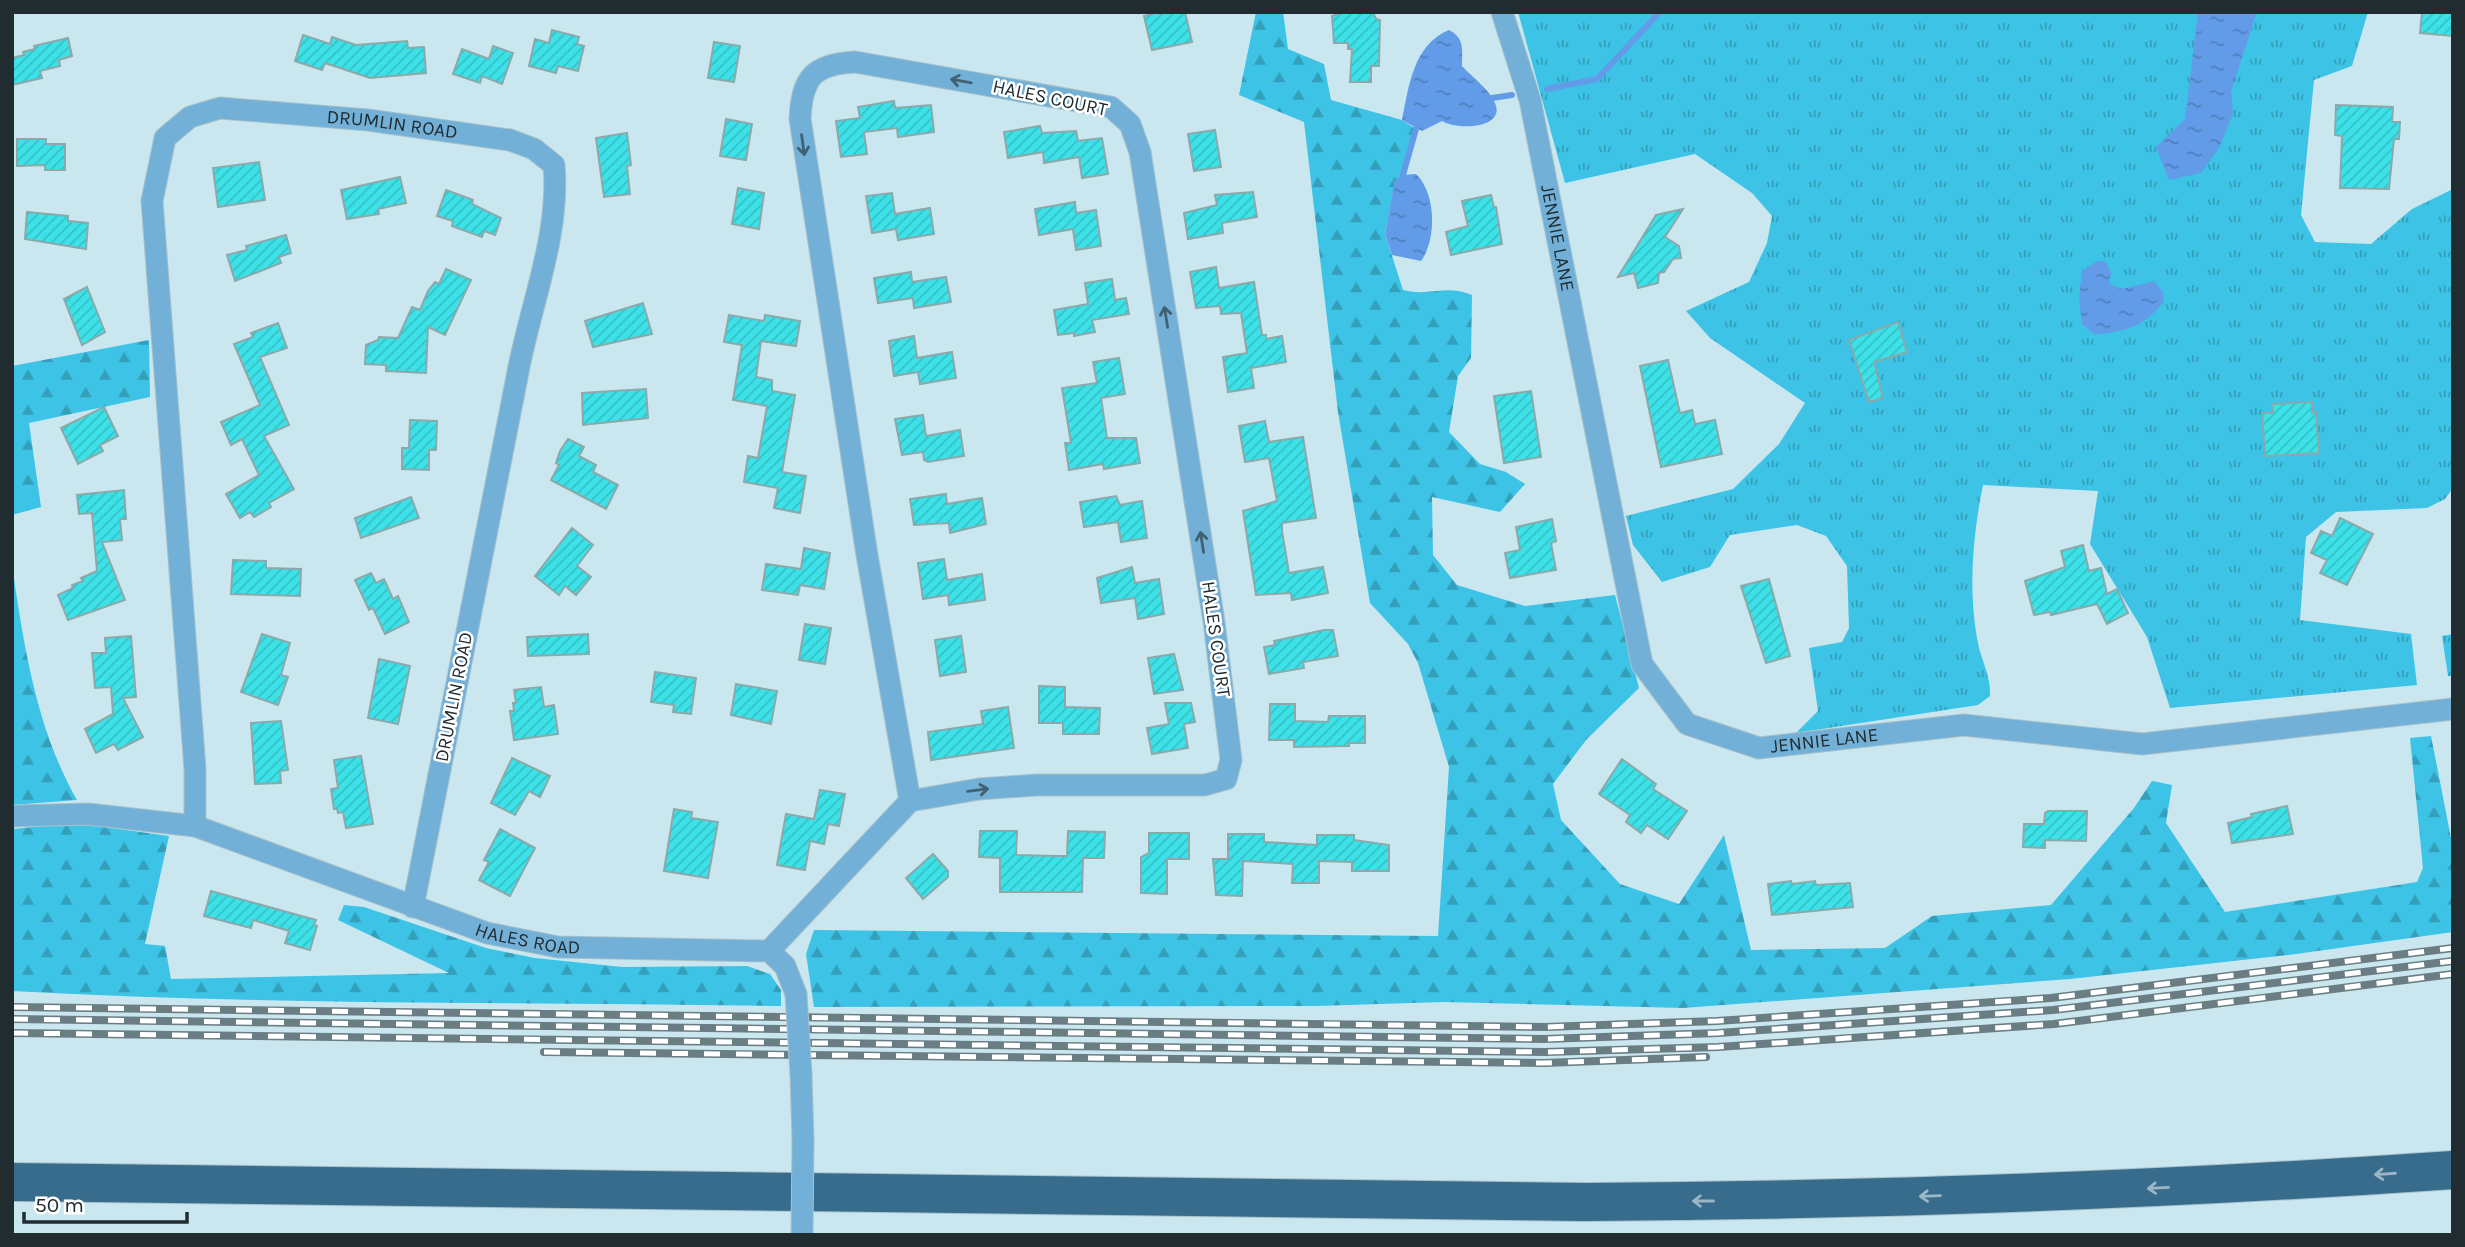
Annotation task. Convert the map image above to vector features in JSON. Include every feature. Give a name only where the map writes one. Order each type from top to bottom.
[{"type":"highway","points":[[12,1182],[1600,1202],[1825,1200],[2062,1192],[2453,1170]]},
{"type":"street","name":"JENNIE LANE","points":[[1503,12],[1530,100],[1642,664],[1687,724],[1759,748],[1965,725],[2142,744],[2453,709]]},
{"type":"street","name":"HALES COURT","points":[[855,62],[1111,107],[1130,124],[1140,152],[1214,622],[1231,760],[1226,779],[1205,785],[1037,785],[979,789],[910,801],[877,617],[800,119],[801,95],[811,75],[831,63],[855,62]]},
{"type":"street","name":"DRUMLIN ROAD","points":[[195,826],[195,769],[152,201],[165,138],[190,117],[220,108],[368,120],[510,140],[534,149],[554,164],[554,218],[520,364],[413,907]]},
{"type":"street","points":[[802,1235],[803,1140],[796,994],[785,966],[769,951],[910,801]]},
{"type":"street","name":"HALES ROAD","points":[[12,816],[88,814],[195,826],[487,933],[558,947],[769,951]]},
{"type":"green space","points":[[1256,12],[1283,12],[1288,49],[1324,64],[1331,100],[1402,120],[1416,129],[1403,175],[1395,181],[1385,234],[1403,290],[1445,290],[1472,295],[1471,358],[1458,376],[1449,432],[1480,464],[1506,472],[1525,484],[1500,512],[1432,497],[1433,555],[1457,585],[1525,606],[1615,595],[1639,688],[1586,740],[1553,784],[1561,820],[1620,884],[1679,904],[1724,835],[1751,950],[1885,948],[1932,916],[2051,905],[2134,808],[2152,781],[2172,785],[2166,823],[2225,912],[2417,882],[2423,868],[2410,738],[2431,736],[2453,848],[2453,932],[2289,955],[2070,979],[1683,1008],[1444,1002],[1315,1006],[814,1007],[806,954],[814,930],[1438,936],[1449,767],[1418,663],[1408,644],[1370,603],[1338,412],[1304,122],[1239,95]]},
{"type":"green space","points":[[1518,12],[2368,12],[2352,66],[2314,80],[2301,215],[2315,242],[2371,244],[2412,209],[2453,189],[2453,488],[2445,499],[2427,508],[2336,512],[2306,537],[2300,620],[2411,634],[2417,685],[2170,708],[2147,637],[2090,544],[2098,491],[1983,485],[1974,542],[1972,581],[1974,619],[1990,696],[1978,705],[1796,733],[1818,711],[1809,648],[1842,642],[1849,628],[1847,566],[1826,536],[1797,525],[1730,535],[1710,567],[1662,582],[1633,545],[1626,516],[1733,489],[1779,444],[1805,403],[1710,338],[1686,311],[1749,282],[1767,243],[1772,216],[1752,193],[1695,154],[1565,183]]},
{"type":"green space","points":[[149,340],[150,397],[29,423],[41,507],[12,515],[12,366]]},
{"type":"green space","points":[[12,565],[27,656],[42,715],[51,744],[77,800],[12,805]]},
{"type":"green space","points":[[2453,634],[2453,676],[2448,676],[2442,636]]},
{"type":"green space","points":[[76,823],[169,836],[145,944],[165,946],[171,979],[449,973],[338,920],[344,905],[364,907],[486,948],[535,958],[622,967],[747,966],[770,974],[781,990],[781,1006],[300,1001],[12,991],[12,829]]},
{"type":"water","points":[[2198,12],[2257,12],[2231,91],[2233,113],[2219,148],[2201,173],[2169,180],[2156,147],[2185,119]]},
{"type":"water","points":[[1449,30],[1460,41],[1462,66],[1489,93],[1497,111],[1494,118],[1479,125],[1459,126],[1442,121],[1422,131],[1402,120],[1410,81],[1427,46]]},
{"type":"water","points":[[1416,174],[1423,182],[1431,204],[1432,216],[1430,241],[1421,261],[1392,255],[1385,234],[1395,180],[1403,175]]},
{"type":"water","points":[[2097,261],[2105,261],[2111,272],[2109,284],[2123,289],[2154,281],[2163,292],[2164,301],[2149,317],[2134,326],[2095,335],[2082,324],[2079,297],[2082,271]]},
{"type":"building","points":[[1160,12],[1185,12],[1192,42],[1152,50],[1144,16]]},
{"type":"building","points":[[1344,12],[1373,12],[1376,19],[1380,20],[1379,66],[1371,66],[1371,82],[1350,82],[1352,49],[1348,49],[1348,43],[1334,43],[1332,16]]},
{"type":"building","points":[[2422,12],[2453,12],[2453,36],[2420,33]]},
{"type":"building","points":[[552,30],[579,37],[577,44],[584,46],[578,71],[558,66],[556,73],[529,66],[535,39],[549,43]]},
{"type":"building","points":[[303,35],[330,44],[332,37],[356,45],[407,41],[408,48],[424,47],[426,73],[370,78],[325,63],[322,70],[295,61]]},
{"type":"building","points":[[68,38],[72,56],[59,60],[60,66],[40,71],[42,78],[12,85],[12,58],[35,49],[34,46]]},
{"type":"building","points":[[714,42],[740,46],[734,82],[708,78]]},
{"type":"building","points":[[493,46],[513,53],[502,84],[482,76],[480,83],[453,74],[462,49],[489,59]]},
{"type":"building","points":[[894,101],[895,108],[931,105],[934,132],[898,137],[897,128],[864,132],[867,154],[841,157],[836,121],[860,118],[858,107]]},
{"type":"building","points":[[2336,105],[2393,107],[2392,122],[2400,122],[2399,139],[2394,139],[2389,189],[2340,188],[2342,136],[2335,135]]},
{"type":"building","points":[[726,119],[752,124],[746,160],[720,156]]},
{"type":"building","points":[[1040,126],[1042,133],[1076,131],[1078,141],[1102,138],[1108,174],[1082,178],[1079,157],[1044,163],[1043,152],[1008,158],[1004,132]]},
{"type":"building","points":[[1215,130],[1221,167],[1194,171],[1188,134]]},
{"type":"building","points":[[627,133],[631,165],[627,166],[630,194],[604,197],[596,138]]},
{"type":"building","points":[[17,139],[46,139],[46,144],[65,144],[65,170],[45,170],[45,165],[17,166]]},
{"type":"building","points":[[259,162],[265,200],[218,207],[213,168]]},
{"type":"building","points":[[400,177],[406,203],[378,209],[379,214],[347,219],[341,190]]},
{"type":"building","points":[[738,188],[764,193],[759,229],[732,224]]},
{"type":"building","points":[[446,190],[473,200],[472,204],[501,218],[495,235],[484,231],[482,237],[452,226],[453,221],[437,216]]},
{"type":"building","points":[[1253,192],[1257,217],[1222,223],[1223,233],[1188,239],[1184,213],[1217,205],[1215,195]]},
{"type":"building","points":[[892,193],[895,214],[930,208],[934,234],[898,240],[896,229],[872,233],[866,196]]},
{"type":"building","points":[[1491,195],[1496,207],[1502,244],[1451,255],[1446,232],[1468,226],[1462,201]]},
{"type":"building","points":[[1075,202],[1076,213],[1096,210],[1101,246],[1076,250],[1073,229],[1039,235],[1035,209]]},
{"type":"building","points":[[1683,209],[1665,237],[1679,246],[1681,258],[1673,259],[1664,272],[1659,273],[1658,283],[1638,288],[1634,273],[1618,277],[1656,215]]},
{"type":"building","points":[[27,212],[68,216],[68,221],[88,223],[86,249],[25,239]]},
{"type":"building","points":[[286,235],[291,253],[279,257],[281,263],[235,281],[227,255],[247,250],[246,246]]},
{"type":"building","points":[[1216,267],[1219,288],[1254,282],[1262,335],[1266,335],[1266,339],[1282,336],[1286,362],[1251,368],[1254,388],[1228,392],[1223,357],[1247,353],[1241,313],[1221,314],[1220,306],[1196,308],[1190,272]]},
{"type":"building","points":[[446,269],[471,280],[445,335],[428,327],[426,373],[386,371],[386,365],[365,364],[366,345],[379,337],[398,338],[412,307],[420,310],[428,291],[435,282],[439,284]]},
{"type":"building","points":[[911,272],[912,282],[946,277],[951,302],[914,308],[913,298],[878,303],[874,278]]},
{"type":"building","points":[[1112,279],[1115,300],[1126,298],[1129,314],[1092,320],[1095,332],[1074,336],[1074,333],[1058,335],[1054,310],[1088,304],[1085,283]]},
{"type":"building","points":[[87,287],[105,332],[82,345],[64,299]]},
{"type":"building","points":[[643,303],[652,334],[593,347],[585,321]]},
{"type":"building","points":[[729,315],[764,321],[765,315],[800,321],[796,346],[761,341],[756,377],[772,380],[772,391],[795,395],[782,472],[806,476],[800,513],[774,508],[778,488],[744,482],[748,456],[758,458],[767,406],[733,400],[742,345],[724,342]]},
{"type":"building","points":[[1898,322],[1907,352],[1874,362],[1883,398],[1869,402],[1849,340]]},
{"type":"building","points":[[278,323],[287,348],[260,357],[289,425],[264,436],[294,489],[269,503],[271,507],[254,517],[250,512],[240,518],[226,494],[259,475],[242,439],[231,445],[221,422],[260,405],[234,344],[253,337],[251,333]]},
{"type":"building","points":[[914,336],[917,358],[952,352],[956,378],[920,384],[918,372],[894,376],[889,341]]},
{"type":"building","points":[[1119,358],[1125,394],[1101,398],[1107,438],[1136,438],[1140,463],[1104,469],[1103,464],[1069,470],[1065,443],[1071,443],[1062,388],[1097,383],[1093,362]]},
{"type":"building","points":[[1668,360],[1680,413],[1692,410],[1695,424],[1715,420],[1722,454],[1661,467],[1640,366]]},
{"type":"building","points":[[646,389],[648,418],[583,425],[582,393]]},
{"type":"building","points":[[1531,391],[1541,457],[1504,463],[1494,396]]},
{"type":"building","points":[[2312,402],[2312,413],[2316,412],[2319,453],[2265,456],[2262,413],[2273,413],[2272,404]]},
{"type":"building","points":[[104,407],[118,436],[100,445],[103,451],[78,464],[61,428]]},
{"type":"building","points":[[923,415],[926,436],[960,430],[964,456],[928,462],[924,460],[923,452],[902,455],[895,419]]},
{"type":"building","points":[[410,420],[437,421],[436,450],[429,450],[429,470],[402,469],[402,448],[409,448]]},
{"type":"building","points":[[1265,421],[1269,442],[1303,437],[1316,518],[1282,523],[1282,531],[1289,573],[1323,567],[1328,593],[1292,600],[1291,593],[1256,595],[1243,511],[1277,501],[1269,458],[1245,462],[1239,426]]},
{"type":"building","points":[[568,439],[584,447],[579,456],[596,465],[593,472],[618,485],[606,509],[551,480],[559,465],[556,463],[560,451]]},
{"type":"building","points":[[124,490],[126,519],[120,519],[122,540],[102,542],[125,600],[68,620],[58,595],[83,581],[81,578],[97,571],[92,513],[79,514],[77,495]]},
{"type":"building","points":[[946,494],[947,504],[982,498],[986,524],[950,533],[949,523],[914,525],[910,499]]},
{"type":"building","points":[[1116,496],[1120,505],[1142,501],[1147,538],[1121,542],[1118,522],[1084,527],[1080,502]]},
{"type":"building","points":[[411,497],[419,518],[361,538],[355,518]]},
{"type":"building","points":[[2340,518],[2373,534],[2347,585],[2320,573],[2327,560],[2311,553],[2321,531],[2332,536]]},
{"type":"building","points":[[1552,519],[1556,541],[1551,543],[1556,570],[1510,578],[1505,553],[1520,550],[1516,527]]},
{"type":"building","points":[[572,528],[593,545],[577,566],[591,577],[576,595],[565,586],[559,595],[535,576]]},
{"type":"building","points":[[2083,545],[2089,571],[2101,568],[2107,594],[2117,589],[2128,613],[2107,624],[2097,604],[2051,615],[2050,612],[2034,615],[2025,581],[2065,567],[2061,551]]},
{"type":"building","points":[[804,548],[830,553],[824,589],[800,585],[798,595],[762,590],[766,564],[801,569]]},
{"type":"building","points":[[944,559],[947,580],[982,574],[985,600],[949,605],[948,595],[923,599],[918,563]]},
{"type":"building","points":[[233,560],[266,561],[266,568],[301,569],[300,596],[231,594]]},
{"type":"building","points":[[1132,567],[1135,583],[1159,579],[1164,614],[1138,619],[1135,598],[1101,603],[1097,578]]},
{"type":"building","points":[[371,573],[376,583],[384,579],[393,599],[398,596],[409,622],[385,634],[373,608],[369,610],[355,580]]},
{"type":"building","points":[[1769,579],[1790,656],[1766,663],[1741,586]]},
{"type":"building","points":[[805,624],[831,628],[825,664],[799,660]]},
{"type":"building","points":[[1333,630],[1338,656],[1303,662],[1304,668],[1269,674],[1264,647],[1275,645],[1274,641]]},
{"type":"building","points":[[262,634],[290,643],[281,675],[288,677],[278,705],[241,692]]},
{"type":"building","points":[[588,634],[589,654],[528,656],[527,637]]},
{"type":"building","points":[[131,636],[136,697],[123,698],[143,737],[118,750],[114,744],[96,753],[85,729],[113,714],[111,687],[95,688],[92,653],[106,653],[105,638]]},
{"type":"building","points":[[961,636],[966,672],[940,676],[935,640]]},
{"type":"building","points":[[1174,654],[1183,690],[1154,694],[1148,658]]},
{"type":"building","points":[[379,659],[410,666],[398,724],[368,718]]},
{"type":"building","points":[[655,672],[696,678],[691,714],[673,712],[674,705],[651,702]]},
{"type":"building","points":[[736,684],[777,691],[771,724],[731,715]]},
{"type":"building","points":[[1039,686],[1065,687],[1065,707],[1100,708],[1099,734],[1063,734],[1063,723],[1039,723]]},
{"type":"building","points":[[541,687],[544,707],[554,705],[558,734],[514,740],[510,711],[514,711],[513,703],[516,703],[514,690]]},
{"type":"building","points":[[1165,703],[1191,703],[1195,722],[1184,724],[1188,748],[1152,754],[1147,728],[1169,724]]},
{"type":"building","points":[[1270,704],[1295,704],[1295,721],[1328,722],[1329,716],[1365,716],[1365,743],[1294,747],[1294,740],[1269,740]]},
{"type":"building","points":[[1008,707],[1014,748],[931,760],[928,732],[983,724],[981,711]]},
{"type":"building","points":[[281,721],[288,770],[280,771],[281,783],[255,784],[251,723]]},
{"type":"building","points":[[361,756],[373,824],[346,828],[343,812],[338,813],[337,809],[334,809],[331,789],[338,788],[334,760]]},
{"type":"building","points":[[512,758],[550,776],[540,797],[529,791],[515,815],[491,803]]},
{"type":"building","points":[[1622,759],[1656,784],[1653,789],[1687,811],[1668,839],[1647,825],[1641,833],[1626,822],[1630,815],[1599,794]]},
{"type":"building","points":[[820,790],[845,794],[839,826],[828,824],[824,844],[810,841],[805,870],[777,865],[786,814],[814,819]]},
{"type":"building","points":[[2287,806],[2293,834],[2232,843],[2228,823],[2252,817],[2251,814]]},
{"type":"building","points":[[674,809],[692,812],[691,818],[718,822],[708,878],[664,871]]},
{"type":"building","points":[[2087,811],[2086,841],[2045,840],[2045,848],[2023,847],[2024,824],[2044,824],[2045,813]]},
{"type":"building","points":[[500,829],[535,848],[510,896],[479,880],[489,862],[484,860]]},
{"type":"building","points":[[980,831],[1017,831],[1016,855],[1056,856],[1067,856],[1068,831],[1105,832],[1104,858],[1083,858],[1082,892],[1000,892],[1000,858],[979,857]]},
{"type":"building","points":[[1149,833],[1189,833],[1189,859],[1167,859],[1167,894],[1141,893],[1141,857],[1149,853]]},
{"type":"building","points":[[1228,834],[1264,834],[1264,842],[1317,845],[1317,835],[1354,835],[1354,840],[1389,845],[1389,871],[1352,871],[1352,862],[1319,861],[1319,883],[1292,883],[1293,864],[1243,861],[1242,896],[1216,895],[1213,859],[1228,859]]},
{"type":"building","points":[[933,854],[948,871],[948,877],[923,899],[906,878]]},
{"type":"building","points":[[1791,881],[1792,884],[1815,881],[1816,885],[1850,883],[1853,907],[1772,915],[1768,884]]},
{"type":"building","points":[[211,891],[316,920],[314,925],[317,926],[310,950],[285,943],[289,931],[253,920],[251,928],[204,916]]},
{"type":"waterway","points":[[1547,89],[1597,79],[1660,12]]},
{"type":"waterway","points":[[1492,98],[1512,95]]},
{"type":"waterway","points":[[1403,175],[1416,129]]},
{"type":"railway","points":[[12,1007],[1545,1027],[1717,1021],[2051,998],[2453,948]]},
{"type":"railway","points":[[12,1019],[1545,1039],[1718,1033],[2053,1010],[2453,961]]},
{"type":"railway","points":[[12,1033],[1545,1052],[1718,1047],[2054,1024],[2453,974]]},
{"type":"railway","points":[[544,1052],[1544,1063],[1706,1057]]}]
